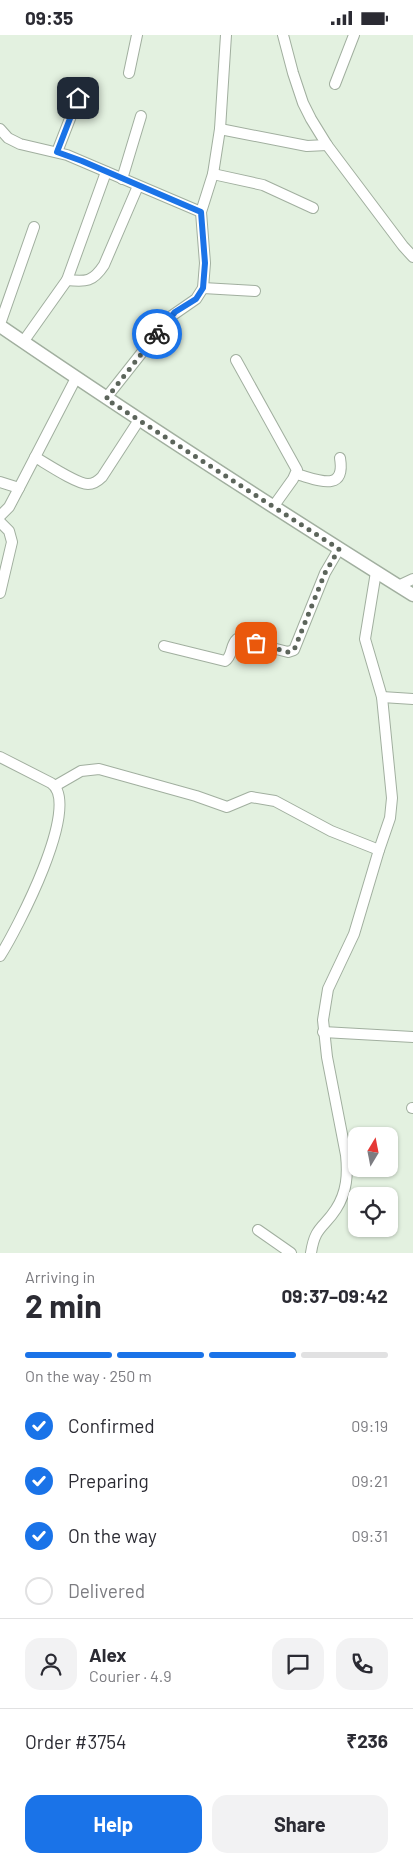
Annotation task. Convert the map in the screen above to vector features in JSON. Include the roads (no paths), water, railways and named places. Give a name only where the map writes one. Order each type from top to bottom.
[{"type":"main road","points":[[0,325],[106,399],[413,595]]},
{"type":"street","points":[[129,73],[137,35]]},
{"type":"street","points":[[106,399],[170,317],[196,299],[203,288],[205,263],[201,212],[213,173],[220,129],[226,35]]},
{"type":"street","points":[[284,35],[303,103],[328,145],[413,257]]},
{"type":"street","points":[[335,84],[354,35]]},
{"type":"street","points":[[57,152],[78,98]]},
{"type":"street","points":[[122,179],[141,116]]},
{"type":"street","points":[[0,129],[8,138],[20,144],[67,155],[201,212]]},
{"type":"street","points":[[220,129],[307,146],[328,145]]},
{"type":"street","points":[[23,342],[67,280],[106,172]]},
{"type":"street","points":[[213,173],[263,185],[313,208]]},
{"type":"street","points":[[67,280],[89,280],[99,273],[138,186]]},
{"type":"street","points":[[0,325],[34,227]]},
{"type":"street","points":[[203,288],[255,291]]},
{"type":"street","points":[[236,360],[296,466],[296,474],[273,507]]},
{"type":"street","points":[[0,516],[9,507],[19,489],[76,378]]},
{"type":"street","points":[[35,457],[78,481],[90,484],[95,483],[102,477],[139,420]]},
{"type":"street","points":[[296,474],[322,481],[334,481],[338,479],[341,472],[340,459]]},
{"type":"street","points":[[0,482],[19,489]]},
{"type":"street","points":[[0,522],[9,531],[12,542],[0,593]]},
{"type":"street","points":[[164,646],[225,661],[229,658],[233,643],[237,639],[288,652],[294,650],[325,573],[339,549]]},
{"type":"street","points":[[311,1253],[318,1230],[336,1209],[345,1187],[348,1173],[323,1032],[325,998],[354,934],[388,827],[392,798],[382,697],[365,639],[376,572]]},
{"type":"street","points":[[398,586],[413,579]]},
{"type":"street","points":[[382,697],[413,699]]},
{"type":"street","points":[[0,757],[55,785],[59,794],[59,814],[50,852],[39,881],[0,957]]},
{"type":"street","points":[[55,785],[81,771],[99,769],[196,796],[227,807],[251,797],[260,797],[284,805],[331,831],[379,851]]},
{"type":"street","points":[[323,1032],[413,1037]]},
{"type":"street","points":[[258,1230],[291,1253]]}]
